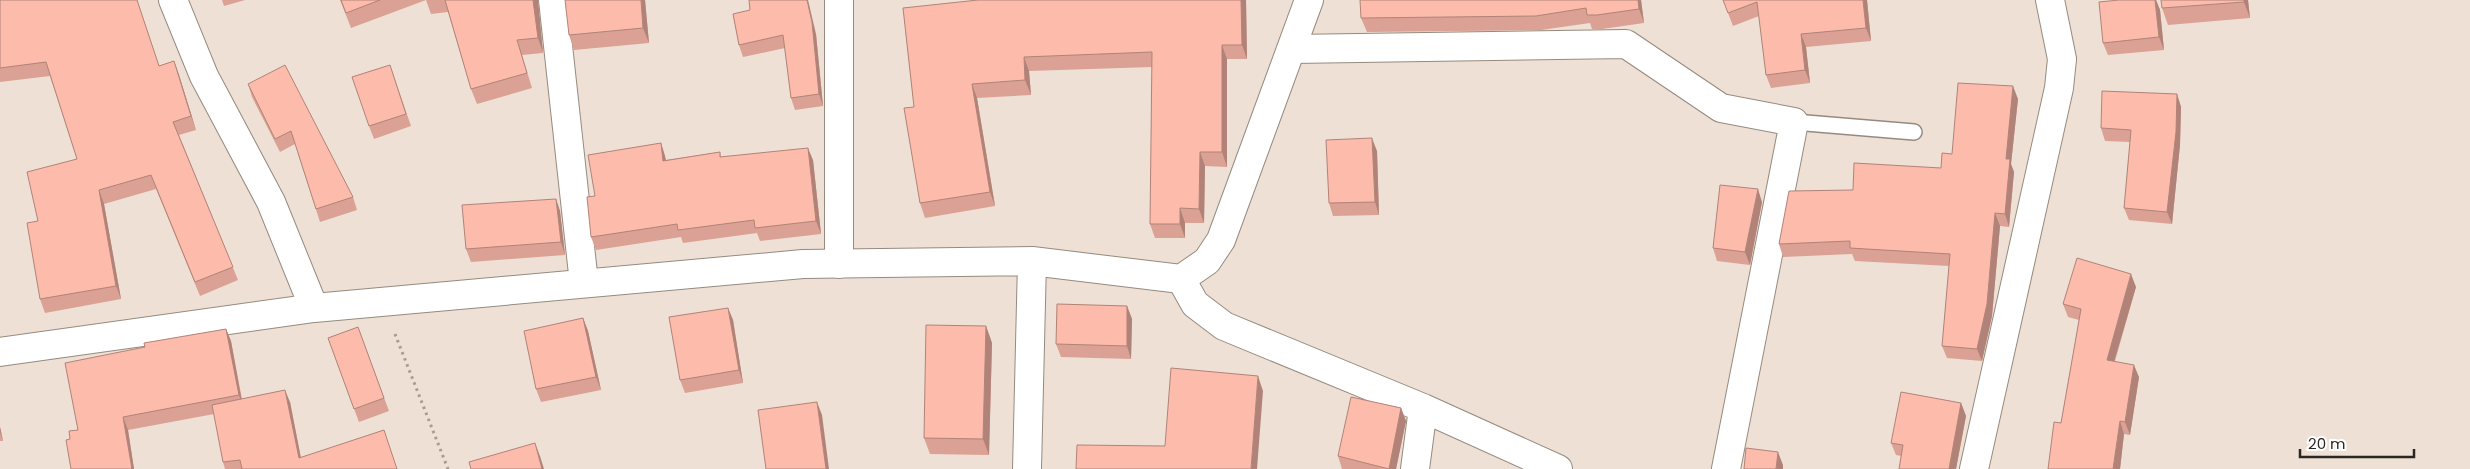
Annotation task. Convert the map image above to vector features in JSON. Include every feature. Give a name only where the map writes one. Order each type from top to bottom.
[{"type":"street","points":[[173,0],[204,76],[270,202],[314,308]]},
{"type":"street","points":[[553,0],[584,283]]},
{"type":"street","points":[[839,0],[839,264]]},
{"type":"street","points":[[0,352],[314,308],[803,264],[1032,262],[1181,278],[1207,261],[1221,240],[1309,0]]},
{"type":"street","points":[[1974,469],[2059,88],[2062,59],[2050,0]]},
{"type":"street","points":[[1292,50],[1626,44],[1721,108],[1794,122],[1726,469]]},
{"type":"street","points":[[1027,469],[1032,262]]},
{"type":"street","points":[[1181,278],[1195,304],[1224,326],[1423,408],[1558,469]]},
{"type":"street","points":[[1415,469],[1423,408]]},
{"type":"lane","points":[[1794,122],[1914,132]]},
{"type":"path","points":[[382,301],[448,469]]},
{"type":"building","points":[[0,0],[137,0],[159,66],[174,61],[191,116],[173,122],[233,267],[195,282],[151,175],[99,190],[116,286],[40,299],[27,223],[38,221],[27,172],[77,159],[46,62],[0,68]]},
{"type":"building","points":[[341,0],[380,0],[346,13]]},
{"type":"building","points":[[445,0],[533,0],[538,38],[517,40],[527,73],[471,89]]},
{"type":"building","points":[[565,0],[641,0],[643,28],[569,35]]},
{"type":"building","points":[[749,0],[807,0],[812,22],[819,94],[791,98],[783,35],[739,45],[733,14],[750,10]]},
{"type":"building","points":[[978,0],[1241,0],[1242,45],[1222,45],[1222,152],[1200,152],[1199,209],[1180,208],[1180,224],[1150,224],[1152,52],[1024,57],[1025,80],[972,84],[990,192],[920,203],[904,108],[914,107],[903,8]]},
{"type":"building","points":[[1360,0],[1638,0],[1639,9],[1597,15],[1587,15],[1586,8],[1536,16],[1361,18]]},
{"type":"building","points":[[1723,0],[1863,0],[1866,28],[1801,34],[1805,70],[1766,75],[1757,2],[1728,13]]},
{"type":"building","points":[[2155,0],[2159,37],[2103,43],[2099,2]]},
{"type":"building","points":[[2161,0],[2244,0],[2244,2],[2162,8]]},
{"type":"building","points":[[285,65],[353,197],[316,209],[291,131],[275,139],[248,84]]},
{"type":"building","points":[[390,65],[406,114],[369,126],[352,77]]},
{"type":"building","points":[[1958,83],[2013,86],[2006,159],[2010,159],[2005,214],[1995,213],[1987,304],[1977,349],[1942,346],[1950,254],[1850,248],[1850,241],[1779,244],[1789,191],[1853,190],[1854,163],[1941,168],[1942,153],[1952,154]]},
{"type":"building","points":[[2102,91],[2177,94],[2176,132],[2167,212],[2124,208],[2131,130],[2101,128]]},
{"type":"building","points":[[1372,138],[1375,202],[1329,203],[1326,140]]},
{"type":"building","points":[[661,143],[663,161],[720,152],[720,157],[808,148],[816,221],[755,228],[754,220],[678,230],[677,224],[591,237],[587,197],[595,196],[588,155]]},
{"type":"building","points":[[1720,185],[1758,189],[1745,252],[1713,248]]},
{"type":"building","points":[[556,199],[561,242],[466,249],[462,205]]},
{"type":"building","points":[[2077,258],[2131,274],[2107,360],[2134,365],[2125,422],[2120,421],[2113,469],[2048,469],[2054,422],[2061,423],[2081,309],[2063,304]]},
{"type":"building","points":[[1057,304],[1127,306],[1127,346],[1056,344]]},
{"type":"building","points":[[728,308],[739,370],[680,380],[669,317]]},
{"type":"building","points":[[583,318],[596,377],[536,389],[524,331]]},
{"type":"building","points":[[926,325],[986,326],[983,439],[924,438]]},
{"type":"building","points":[[358,327],[384,398],[354,409],[328,338]]},
{"type":"building","points":[[226,329],[239,395],[123,417],[132,469],[71,469],[66,440],[70,439],[69,431],[78,430],[65,363],[145,347],[144,343]]},
{"type":"building","points":[[1171,368],[1258,376],[1251,469],[1076,469],[1077,445],[1165,446]]},
{"type":"building","points":[[285,390],[299,458],[384,430],[397,469],[242,469],[240,460],[223,462],[212,405]]},
{"type":"building","points":[[1901,392],[1961,403],[1949,469],[1899,469],[1903,445],[1891,443]]},
{"type":"building","points":[[1351,397],[1401,408],[1389,469],[1338,456]]},
{"type":"building","points":[[817,402],[826,469],[766,469],[758,410]]},
{"type":"building","points":[[535,443],[542,469],[471,469],[469,462]]},
{"type":"building","points":[[1746,448],[1778,452],[1776,469],[1744,469]]}]
